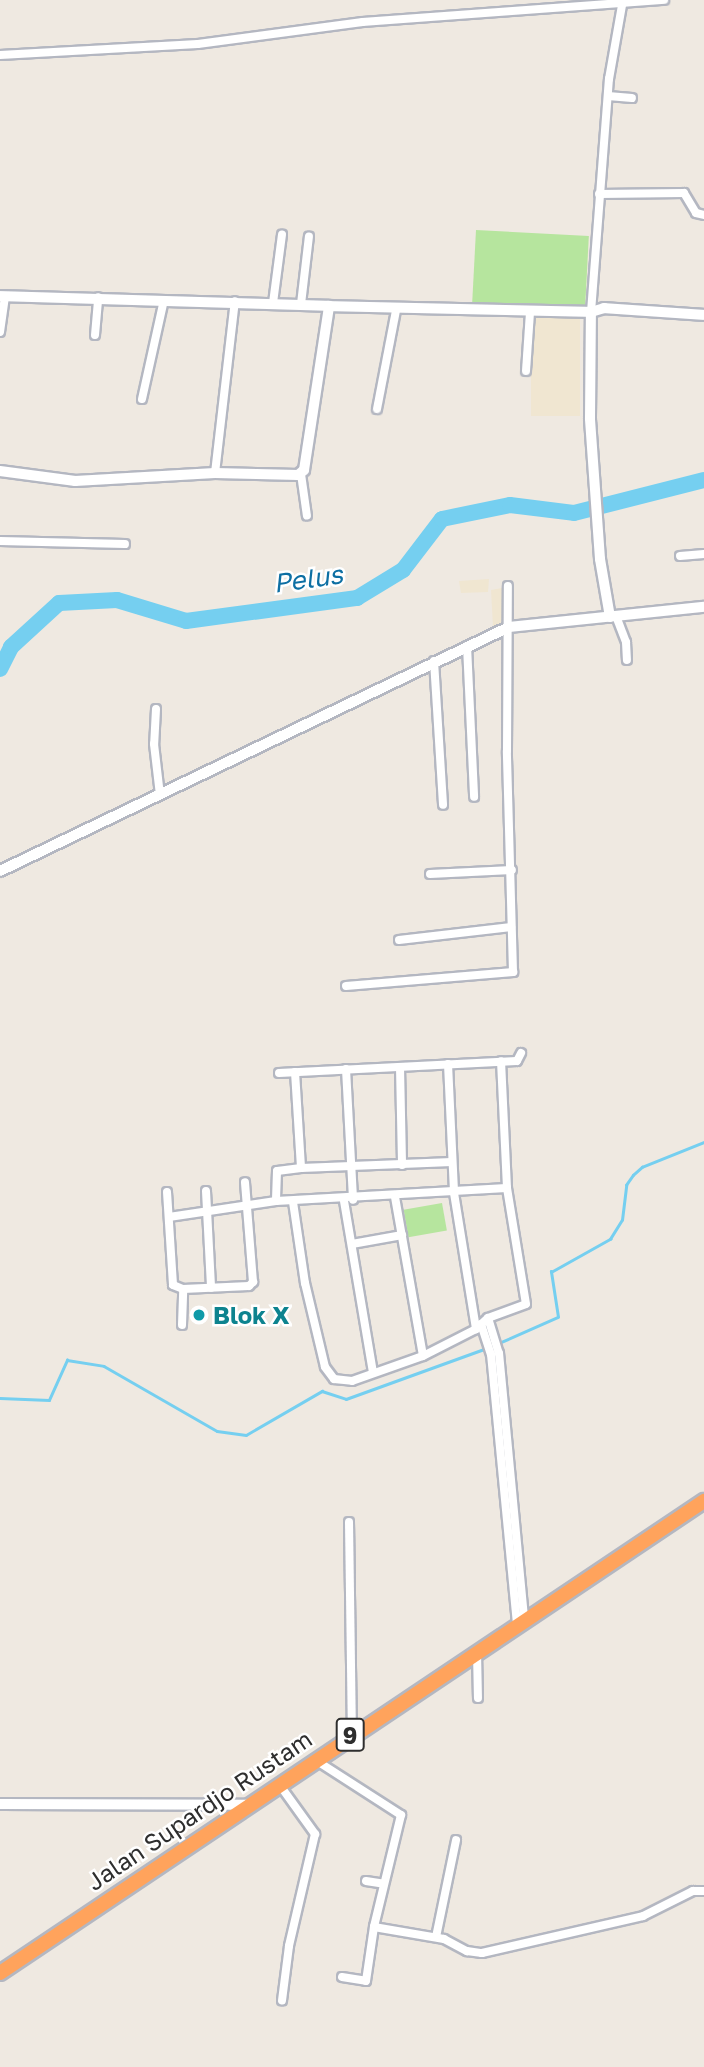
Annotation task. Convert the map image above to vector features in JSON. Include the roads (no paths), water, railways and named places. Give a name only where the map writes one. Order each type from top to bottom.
[{"type":"highway","name":"Jalan Supardjo Rustam","points":[[0,1973],[521,1620],[704,1502]]},
{"type":"street","points":[[0,55],[198,44],[363,22],[664,0]]},
{"type":"street","points":[[623,1],[608,96],[599,194],[591,312],[590,418],[597,531],[613,617],[626,642],[627,660]]},
{"type":"street","points":[[608,96],[632,98]]},
{"type":"street","points":[[599,194],[684,193],[696,213],[704,215]]},
{"type":"street","points":[[273,303],[282,234]]},
{"type":"street","points":[[301,304],[309,236]]},
{"type":"street","points":[[0,332],[2,296],[235,301],[396,310],[591,312],[604,308],[704,315]]},
{"type":"street","points":[[95,335],[98,297]]},
{"type":"street","points":[[142,399],[163,300]]},
{"type":"street","points":[[215,473],[235,301]]},
{"type":"street","points":[[306,516],[301,474],[329,306]]},
{"type":"street","points":[[377,409],[396,310]]},
{"type":"street","points":[[526,371],[530,312]]},
{"type":"street","points":[[0,471],[75,481],[215,473],[301,474]]},
{"type":"street","points":[[0,541],[125,544]]},
{"type":"street","points":[[680,556],[704,554]]},
{"type":"street","points":[[346,986],[513,972],[507,751],[508,586]]},
{"type":"street","points":[[0,871],[509,627],[704,607]]},
{"type":"street","points":[[467,646],[474,797]]},
{"type":"street","points":[[434,661],[443,805]]},
{"type":"street","points":[[156,709],[154,744],[160,795]]},
{"type":"street","points":[[430,874],[512,870]]},
{"type":"street","points":[[399,940],[511,927]]},
{"type":"street","points":[[279,1073],[517,1062],[521,1053]]},
{"type":"street","points":[[293,1202],[325,1367],[341,1382],[423,1356],[524,1305],[529,1299],[507,1188],[501,1061]]},
{"type":"street","points":[[448,1064],[454,1193],[482,1324],[493,1341],[521,1620]]},
{"type":"street","points":[[400,1067],[402,1165]]},
{"type":"street","points":[[346,1069],[352,1244],[373,1372]]},
{"type":"street","points":[[295,1072],[301,1168]]},
{"type":"street","points":[[276,1201],[278,1171],[452,1162]]},
{"type":"street","points":[[167,1192],[172,1282],[183,1289],[252,1285],[249,1208],[245,1182]]},
{"type":"street","points":[[169,1217],[249,1208],[276,1201],[349,1200],[507,1188]]},
{"type":"street","points":[[206,1191],[211,1288]]},
{"type":"street","points":[[396,1197],[423,1356]]},
{"type":"street","points":[[352,1244],[402,1235]]},
{"type":"street","points":[[182,1325],[183,1289]]},
{"type":"street","points":[[349,1522],[352,1734]]},
{"type":"street","points":[[478,1649],[478,1698]]},
{"type":"street","points":[[314,1759],[400,1811],[374,1927],[366,1981],[342,1977]]},
{"type":"street","points":[[279,1784],[315,1833],[289,1946],[282,2001]]},
{"type":"street","points":[[0,1804],[247,1805]]},
{"type":"street","points":[[436,1937],[456,1840]]},
{"type":"street","points":[[366,1881],[384,1884]]},
{"type":"street","points":[[374,1927],[436,1937],[482,1953],[643,1916],[692,1891],[704,1891]]},
{"type":"waterway","name":"Pelus","points":[[0,669],[11,647],[59,603],[117,600],[186,621],[357,598],[403,570],[442,519],[510,505],[574,513],[704,480]]},
{"type":"waterway","points":[[499,1343],[558,1317],[551,1272],[610,1239],[622,1220],[626,1185],[633,1175],[642,1167],[704,1142]]},
{"type":"waterway","points":[[0,1398],[49,1400],[67,1360],[104,1366],[217,1431],[246,1435],[322,1391],[346,1399],[487,1348]]},
{"type":"place","name":"Blok X","points":[[199,1315]]}]
